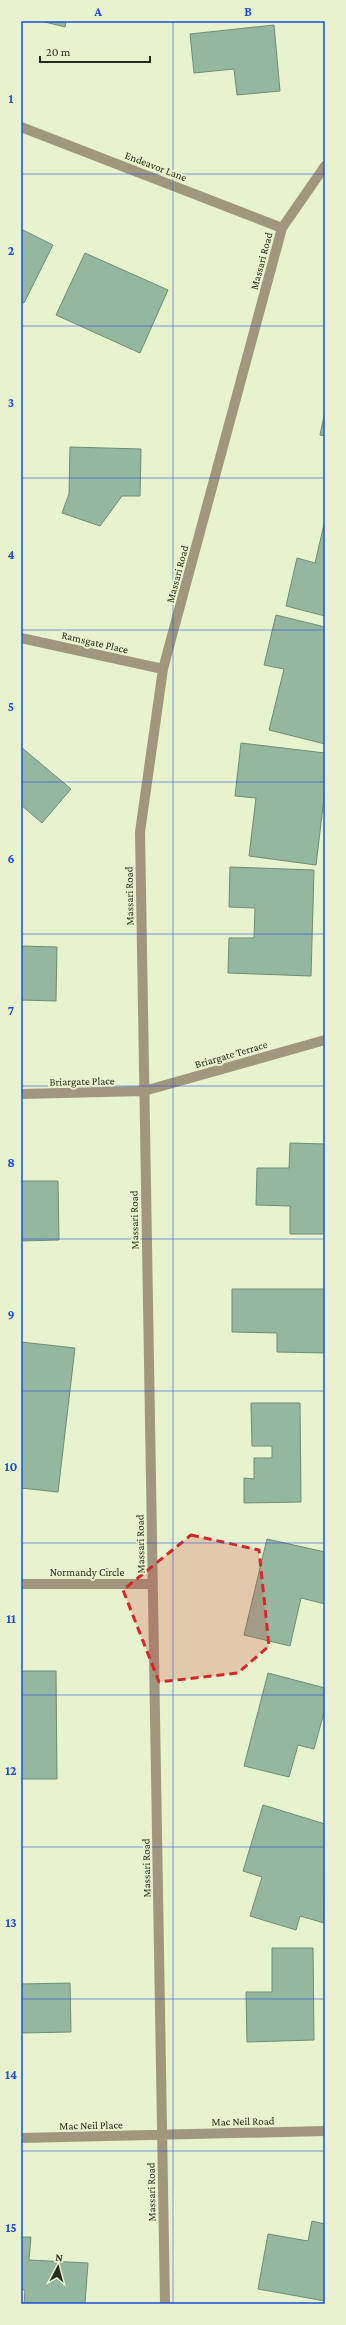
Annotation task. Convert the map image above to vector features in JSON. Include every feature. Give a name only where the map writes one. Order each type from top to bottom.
[{"type":"street","name":"Endeavor Lane","points":[[21,127],[282,228]]},
{"type":"street","name":"Massari Road","points":[[165,2304],[140,832],[164,669],[282,228],[325,166]]},
{"type":"street","name":"Ramsgate Place","points":[[21,638],[164,669]]},
{"type":"street","name":"Briargate Terrace","points":[[144,1091],[325,1040]]},
{"type":"street","name":"Briargate Place","points":[[21,1094],[144,1091]]},
{"type":"street","name":"Normandy Circle","points":[[21,1584],[153,1584]]},
{"type":"street","name":"Mac Neil Road","points":[[162,2135],[325,2131]]},
{"type":"street","name":"Mac Neil Place","points":[[21,2138],[162,2135]]},
{"type":"highlighted area","points":[[191,1535],[259,1550],[269,1646],[238,1673],[159,1682],[123,1590]]},
{"type":"building","points":[[41,21],[66,21],[65,27]]},
{"type":"building","points":[[274,25],[280,91],[237,95],[234,69],[194,73],[190,34]]},
{"type":"building","points":[[21,229],[53,245],[24,303],[21,302]]},
{"type":"building","points":[[85,253],[168,290],[140,353],[56,315]]},
{"type":"building","points":[[325,411],[325,436],[320,435]]},
{"type":"building","points":[[70,447],[141,449],[140,496],[122,496],[100,526],[62,513],[69,494]]},
{"type":"building","points":[[325,520],[325,616],[286,606],[297,558],[315,563]]},
{"type":"building","points":[[276,615],[325,627],[325,744],[269,730],[284,669],[264,665]]},
{"type":"building","points":[[241,743],[325,753],[325,790],[316,865],[249,856],[256,798],[235,796]]},
{"type":"building","points":[[21,747],[71,789],[42,823],[21,805]]},
{"type":"building","points":[[230,867],[314,870],[311,976],[228,973],[229,938],[254,938],[255,908],[229,907]]},
{"type":"building","points":[[21,946],[57,947],[56,1001],[21,1000]]},
{"type":"building","points":[[290,1143],[325,1144],[325,1234],[290,1234],[290,1206],[256,1205],[257,1168],[289,1168]]},
{"type":"building","points":[[21,1181],[58,1181],[59,1240],[21,1241]]},
{"type":"building","points":[[232,1289],[325,1289],[325,1353],[277,1352],[277,1333],[232,1332]]},
{"type":"building","points":[[21,1342],[75,1348],[58,1492],[21,1488]]},
{"type":"building","points":[[251,1403],[300,1403],[301,1502],[244,1503],[244,1478],[254,1479],[254,1458],[272,1458],[272,1446],[252,1446]]},
{"type":"building","points":[[267,1539],[325,1552],[325,1604],[301,1598],[290,1646],[244,1635]]},
{"type":"building","points":[[21,1671],[56,1671],[57,1779],[21,1779]]},
{"type":"building","points":[[268,1673],[325,1688],[325,1709],[314,1749],[298,1745],[289,1777],[244,1766]]},
{"type":"building","points":[[263,1805],[325,1824],[324,1923],[300,1916],[296,1930],[250,1916],[262,1877],[243,1871]]},
{"type":"building","points":[[272,1948],[313,1948],[314,2040],[247,2042],[246,1992],[272,1992]]},
{"type":"building","points":[[70,1983],[71,2032],[21,2033],[21,1984]]},
{"type":"building","points":[[312,2221],[325,2224],[325,2301],[258,2289],[268,2234],[308,2241]]},
{"type":"building","points":[[21,2237],[31,2237],[29,2260],[88,2263],[85,2304],[24,2304],[25,2290],[21,2290]]}]
